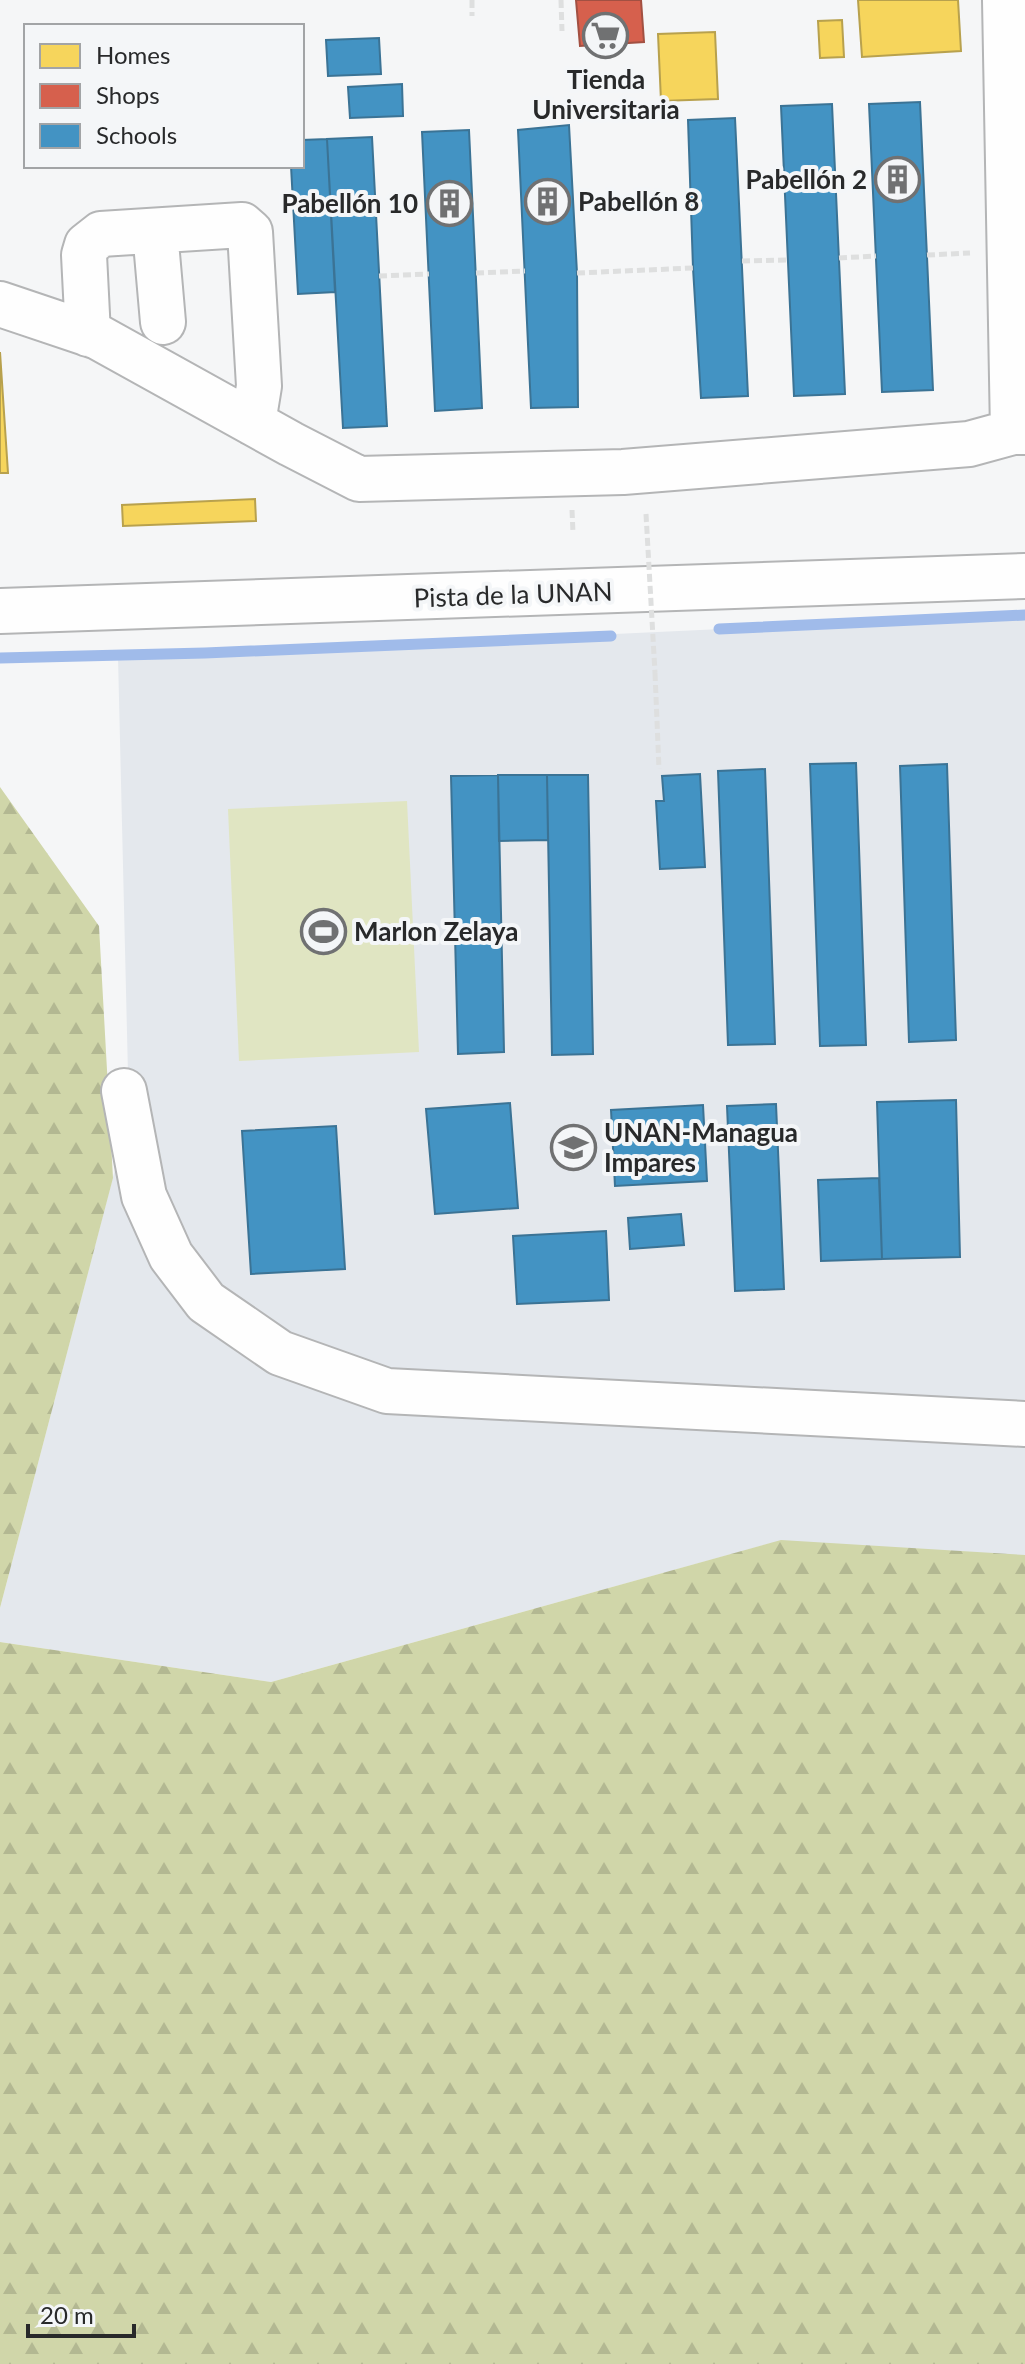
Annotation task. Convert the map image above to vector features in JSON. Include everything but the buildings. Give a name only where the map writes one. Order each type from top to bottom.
[{"type":"street","points":[[0,304],[88,334],[359,479],[623,472],[969,444],[1019,432],[1016,105],[1005,0]]},
{"type":"street","points":[[88,334],[84,255],[87,245],[101,234],[242,225],[250,232],[259,386],[253,423]]},
{"type":"street","points":[[155,231],[163,322]]},
{"type":"street","name":"Pista de la UNAN","points":[[0,611],[1025,576]]},
{"type":"street","points":[[124,1091],[144,1196],[171,1256],[206,1302],[280,1353],[387,1391],[1025,1424]]},
{"type":"path","points":[[472,0],[472,16]]},
{"type":"path","points":[[561,0],[562,31]]},
{"type":"path","points":[[839,258],[876,256]]},
{"type":"path","points":[[742,261],[788,260]]},
{"type":"path","points":[[577,273],[693,268]]},
{"type":"path","points":[[476,273],[525,271]]},
{"type":"path","points":[[379,276],[429,274]]},
{"type":"path","points":[[646,514],[659,769]]},
{"type":"shaded area","name":"UNAN-Managua Impares","points":[[1025,615],[1025,1557],[771,1543],[271,1682],[0,1642],[0,1608],[129,1116],[118,657]]},
{"type":"green space","points":[[0,787],[99,926],[113,1178],[0,1608]]},
{"type":"green space","name":"Marlon Zelaya","points":[[407,801],[419,1052],[239,1061],[228,809]]},
{"type":"green space","points":[[781,1540],[1025,1555],[1025,2364],[0,2364],[0,1642],[271,1682]]},
{"type":"waterway","points":[[719,629],[1025,615]]},
{"type":"waterway","points":[[0,658],[611,636]]},
{"type":"place","name":"Tienda Universitaria","points":[[606,36]]},
{"type":"place","name":"Pabellón 2","points":[[898,179]]},
{"type":"place","name":"Pabellón 8","points":[[547,201]]},
{"type":"place","name":"Pabellón 10","points":[[449,203]]},
{"type":"place","name":"Marlon Zelaya","points":[[323,931]]},
{"type":"place","name":"UNAN-Managua Impares","points":[[573,1147]]}]
